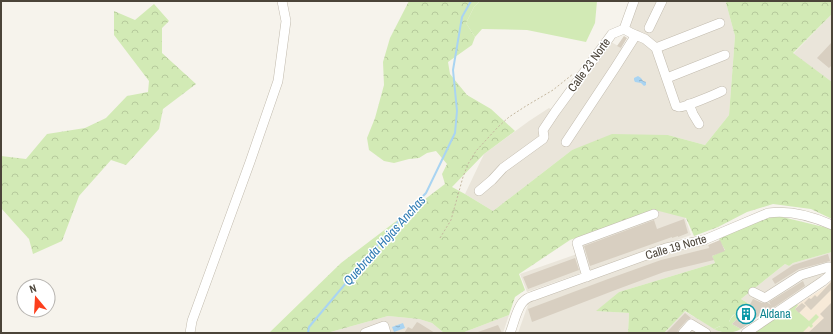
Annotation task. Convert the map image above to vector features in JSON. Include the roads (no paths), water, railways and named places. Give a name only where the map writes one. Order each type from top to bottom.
[{"type":"street","points":[[190,333],[192,321],[248,169],[278,81],[286,21],[282,1]]},
{"type":"street","points":[[634,1],[624,29],[645,39],[656,48],[676,106],[680,107],[722,91]]},
{"type":"street","points":[[649,28],[662,1]]},
{"type":"street","points":[[656,48],[720,23]]},
{"type":"street","name":"Calle 23 Norte","points":[[479,191],[503,168],[543,139],[544,130],[555,112],[612,34],[624,29]]},
{"type":"street","points":[[566,142],[636,35]]},
{"type":"street","points":[[667,78],[726,55]]},
{"type":"street","points":[[689,104],[699,124]]},
{"type":"street","name":"Calle 19 Norte","points":[[510,333],[519,308],[526,299],[666,248],[704,240],[768,212],[779,211],[804,215],[832,225]]},
{"type":"street","points":[[587,277],[576,245],[578,242],[654,214]]},
{"type":"street","points":[[753,292],[765,298],[801,275],[832,267]]},
{"type":"street","points":[[746,333],[823,281],[832,272]]},
{"type":"street","points":[[683,333],[691,324],[706,333]]},
{"type":"street","points":[[365,333],[384,326],[386,333]]},
{"type":"water","points":[[638,76],[646,82],[646,85],[644,86],[641,83],[635,82],[634,78]]},
{"type":"water","points":[[403,323],[405,328],[394,332],[392,327]]},
{"type":"waterway","name":"Quebrada Hojas Anchas","points":[[308,333],[309,327],[393,227],[426,193],[455,133],[457,111],[453,70],[462,17],[471,1]]},
{"type":"place","name":"Aldana","points":[[746,314]]}]
